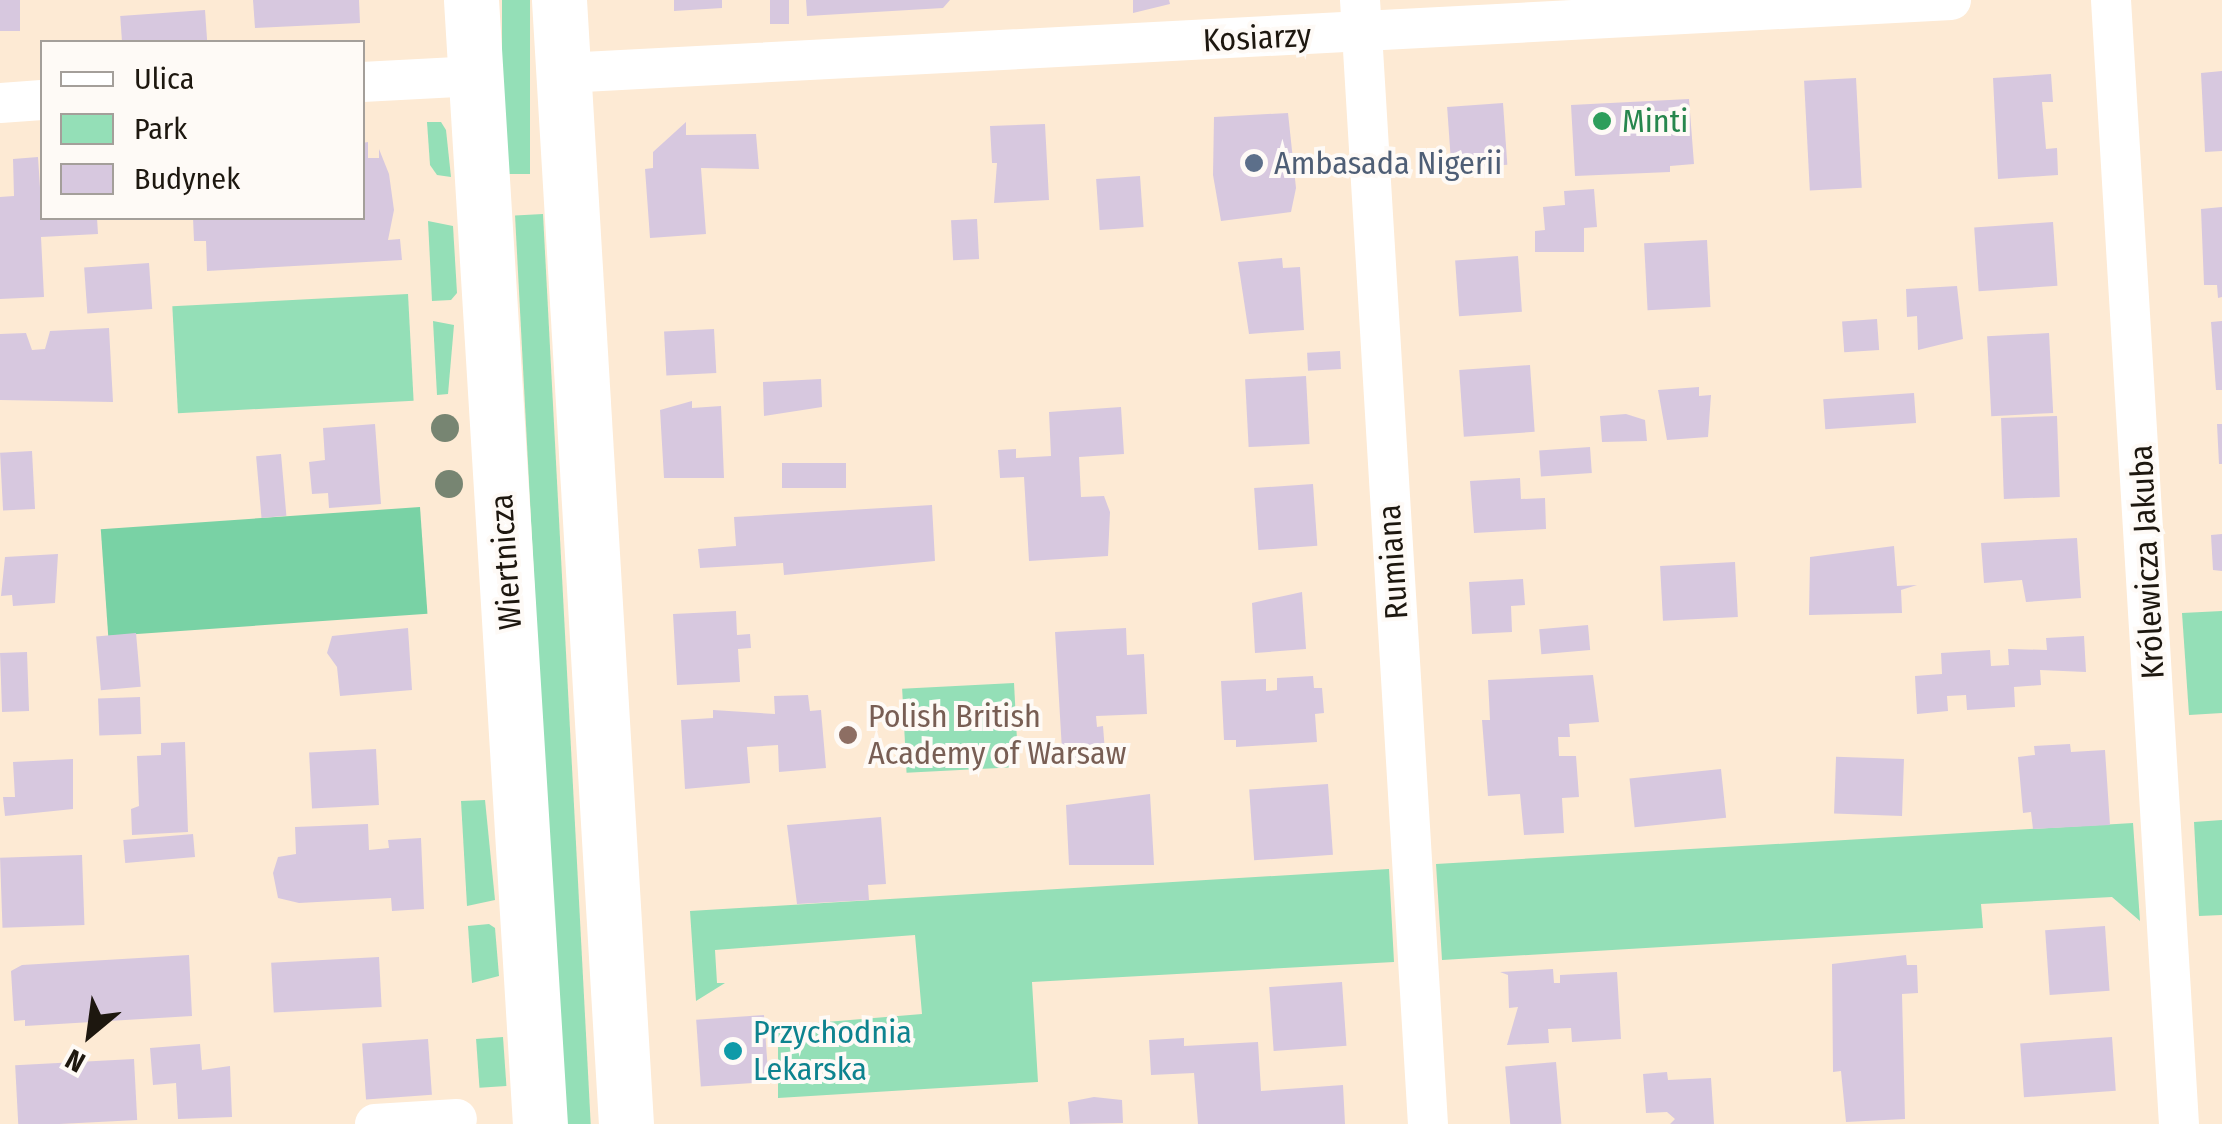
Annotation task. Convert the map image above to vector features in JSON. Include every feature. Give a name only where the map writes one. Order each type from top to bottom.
[{"type":"main road","name":"Wiertnicza","points":[[471,0],[540,1124]]},
{"type":"main road","points":[[559,0],[626,1124]]},
{"type":"street","name":"Kosiarzy","points":[[564,73],[1361,16],[1951,0]]},
{"type":"street","name":"Królewicza Jakuba","points":[[2111,0],[2178,1124]]},
{"type":"street","name":"Rumiana","points":[[1361,16],[1428,1124]]},
{"type":"street","points":[[365,82],[476,76]]},
{"type":"street","points":[[0,102],[40,100]]},
{"type":"street","points":[[375,1124],[457,1119]]},
{"type":"green space","points":[[502,0],[530,0],[530,174],[502,174]]},
{"type":"green space","points":[[427,122],[441,122],[446,130],[451,177],[437,175],[430,165]]},
{"type":"green space","points":[[543,214],[591,1124],[563,1124],[515,215]]},
{"type":"green space","points":[[428,221],[453,226],[457,293],[451,300],[432,301]]},
{"type":"green space","points":[[408,294],[414,401],[178,413],[172,306]]},
{"type":"green space","points":[[433,321],[454,325],[448,394],[437,395]]},
{"type":"green space","points":[[420,507],[427,614],[108,636],[101,529]]},
{"type":"green space","points":[[2222,611],[2222,713],[2189,715],[2182,613]]},
{"type":"green space","points":[[1014,683],[1018,767],[907,773],[902,689]]},
{"type":"green space","points":[[485,800],[495,900],[467,906],[461,801]]},
{"type":"green space","points":[[2222,820],[2222,915],[2199,916],[2194,822]]},
{"type":"green space","points":[[2133,823],[2140,921],[2112,897],[1981,904],[1983,928],[1442,960],[1436,864]]},
{"type":"green space","points":[[1389,869],[1394,962],[1032,982],[1038,1082],[778,1098],[778,1026],[922,1014],[915,935],[715,950],[717,983],[725,983],[696,1001],[690,911]]},
{"type":"green space","points":[[489,924],[495,928],[499,976],[472,983],[468,926]]},
{"type":"green space","points":[[503,1037],[506,1086],[479,1088],[476,1039]]},
{"type":"building","points":[[0,0],[20,0],[20,31],[0,31]]},
{"type":"building","points":[[253,0],[359,0],[360,23],[255,28]]},
{"type":"building","points":[[674,0],[722,0],[722,8],[674,11]]},
{"type":"building","points":[[770,0],[789,0],[789,24],[770,24]]},
{"type":"building","points":[[806,0],[950,0],[943,8],[807,16]]},
{"type":"building","points":[[1133,0],[1169,0],[1170,4],[1133,13]]},
{"type":"building","points":[[205,10],[207,40],[122,40],[120,16]]},
{"type":"building","points":[[2222,71],[2222,151],[2205,152],[2201,73]]},
{"type":"building","points":[[2051,74],[2053,102],[2042,102],[2046,149],[2057,148],[2058,175],[1998,179],[1993,78]]},
{"type":"building","points":[[1856,78],[1862,188],[1810,191],[1804,81]]},
{"type":"building","points":[[1689,99],[1694,164],[1670,166],[1670,172],[1575,176],[1571,105]]},
{"type":"building","points":[[1503,103],[1507,165],[1451,169],[1447,107]]},
{"type":"building","points":[[1288,113],[1296,188],[1291,212],[1221,221],[1213,175],[1214,117]]},
{"type":"building","points":[[686,122],[686,135],[756,134],[759,169],[701,168],[706,234],[650,238],[645,169],[653,168],[653,152]]},
{"type":"building","points":[[1045,124],[1049,200],[994,203],[997,163],[992,163],[990,126]]},
{"type":"building","points":[[368,142],[368,158],[379,158],[379,149],[389,174],[394,210],[388,240],[400,239],[402,260],[207,271],[206,241],[194,241],[193,220],[365,220]]},
{"type":"building","points":[[38,157],[40,220],[97,220],[98,234],[41,237],[44,297],[0,299],[0,197],[14,196],[13,159]]},
{"type":"building","points":[[1140,176],[1144,227],[1100,230],[1096,179]]},
{"type":"building","points":[[1594,189],[1597,227],[1584,228],[1584,252],[1535,252],[1535,231],[1545,230],[1543,207],[1565,205],[1564,191]]},
{"type":"building","points":[[2222,207],[2222,297],[2218,298],[2217,285],[2204,285],[2201,209]]},
{"type":"building","points":[[977,219],[979,259],[953,260],[951,220]]},
{"type":"building","points":[[2053,222],[2057,286],[1979,291],[1974,228]]},
{"type":"building","points":[[1707,240],[1711,307],[1648,310],[1644,243]]},
{"type":"building","points":[[1518,256],[1522,312],[1459,316],[1455,260]]},
{"type":"building","points":[[1282,258],[1283,268],[1300,267],[1304,330],[1249,334],[1238,262]]},
{"type":"building","points":[[149,263],[152,309],[87,313],[84,268]]},
{"type":"building","points":[[1957,286],[1963,339],[1918,350],[1917,316],[1907,317],[1906,289]]},
{"type":"building","points":[[1877,319],[1879,350],[1844,352],[1842,321]]},
{"type":"building","points":[[2222,321],[2222,390],[2216,390],[2211,322]]},
{"type":"building","points":[[109,328],[113,402],[0,400],[0,334],[26,333],[32,350],[45,349],[50,331]]},
{"type":"building","points":[[714,329],[716,373],[666,376],[664,332]]},
{"type":"building","points":[[2049,333],[2053,413],[1991,416],[1987,336]]},
{"type":"building","points":[[1340,351],[1341,369],[1308,371],[1307,353]]},
{"type":"building","points":[[1530,365],[1535,432],[1464,437],[1459,370]]},
{"type":"building","points":[[1306,376],[1310,444],[1249,447],[1245,379]]},
{"type":"building","points":[[821,379],[822,407],[764,416],[763,382]]},
{"type":"building","points":[[1699,387],[1699,396],[1711,395],[1708,437],[1667,440],[1658,390]]},
{"type":"building","points":[[1914,393],[1916,423],[1825,429],[1823,399]]},
{"type":"building","points":[[692,401],[692,408],[721,406],[724,478],[664,478],[660,410]]},
{"type":"building","points":[[1121,407],[1124,454],[1079,457],[1081,497],[1104,496],[1110,512],[1108,556],[1029,561],[1024,477],[1000,478],[998,450],[1016,449],[1016,458],[1051,456],[1049,412]]},
{"type":"building","points":[[1626,414],[1645,420],[1647,441],[1602,442],[1600,416]]},
{"type":"building","points":[[2057,416],[2060,497],[2004,499],[2001,418]]},
{"type":"building","points":[[375,424],[381,504],[329,508],[328,493],[312,494],[309,462],[325,460],[323,428]]},
{"type":"building","points":[[2217,424],[2222,424],[2222,464],[2219,464]]},
{"type":"building","points":[[1590,447],[1592,473],[1541,476],[1539,451]]},
{"type":"building","points":[[32,451],[35,509],[3,511],[0,453]]},
{"type":"building","points":[[281,454],[286,516],[261,518],[256,456]]},
{"type":"building","points":[[782,463],[846,463],[846,488],[782,488]]},
{"type":"building","points":[[1520,478],[1521,499],[1545,498],[1546,529],[1474,533],[1470,481]]},
{"type":"building","points":[[1313,484],[1317,546],[1258,550],[1254,488]]},
{"type":"building","points":[[932,505],[935,561],[784,575],[783,563],[700,568],[698,549],[736,546],[734,517]]},
{"type":"building","points":[[2222,534],[2222,571],[2213,570],[2211,535]]},
{"type":"building","points":[[2077,538],[2081,598],[2026,602],[2022,580],[1984,583],[1981,543]]},
{"type":"building","points":[[1894,546],[1897,586],[1917,585],[1901,590],[1902,613],[1809,615],[1810,557]]},
{"type":"building","points":[[58,554],[55,603],[13,606],[12,595],[1,596],[5,557]]},
{"type":"building","points":[[1735,562],[1738,617],[1663,621],[1660,566]]},
{"type":"building","points":[[1523,579],[1525,605],[1511,606],[1512,632],[1472,634],[1469,582]]},
{"type":"building","points":[[1302,592],[1306,649],[1255,653],[1252,603]]},
{"type":"building","points":[[736,611],[737,635],[750,634],[751,648],[738,649],[740,682],[677,685],[673,614]]},
{"type":"building","points":[[1588,625],[1590,650],[1541,654],[1539,629]]},
{"type":"building","points":[[408,628],[412,690],[340,696],[337,667],[327,653],[332,636]]},
{"type":"building","points":[[1126,628],[1127,655],[1144,654],[1147,714],[1096,716],[1097,727],[1103,726],[1106,764],[1063,767],[1055,632]]},
{"type":"building","points":[[136,633],[141,687],[101,690],[96,636]]},
{"type":"building","points":[[2084,636],[2086,672],[2040,670],[2041,685],[2014,687],[2015,707],[1967,710],[1966,695],[1947,696],[1948,711],[1917,714],[1915,676],[1942,674],[1941,653],[1990,650],[1991,666],[2009,665],[2008,649],[2047,650],[2046,638]]},
{"type":"building","points":[[27,652],[29,711],[2,712],[0,653]]},
{"type":"building","points":[[1593,675],[1599,722],[1569,724],[1570,737],[1558,737],[1559,756],[1576,756],[1579,797],[1562,798],[1564,833],[1524,835],[1520,794],[1488,796],[1482,720],[1490,720],[1488,680]]},
{"type":"building","points":[[1313,676],[1314,688],[1322,688],[1324,713],[1315,714],[1317,742],[1236,747],[1236,740],[1224,740],[1221,681],[1266,679],[1266,691],[1277,690],[1277,678]]},
{"type":"building","points":[[808,695],[810,711],[821,710],[826,768],[779,772],[778,745],[747,747],[750,783],[685,789],[681,720],[713,718],[713,710],[775,714],[774,696]]},
{"type":"building","points":[[140,697],[141,734],[99,735],[98,698]]},
{"type":"building","points":[[185,742],[188,832],[132,835],[131,809],[139,806],[137,756],[161,755],[161,743]]},
{"type":"building","points":[[2070,744],[2071,752],[2105,750],[2110,825],[2033,829],[2031,812],[2023,813],[2018,757],[2035,755],[2034,746]]},
{"type":"building","points":[[376,749],[379,805],[312,808],[309,753]]},
{"type":"building","points":[[1836,757],[1904,759],[1902,816],[1834,814]]},
{"type":"building","points":[[73,759],[73,809],[5,816],[3,797],[15,797],[13,762]]},
{"type":"building","points":[[1721,769],[1726,818],[1635,827],[1630,779]]},
{"type":"building","points":[[1328,784],[1333,855],[1254,860],[1249,790]]},
{"type":"building","points":[[1150,794],[1154,865],[1069,865],[1066,805]]},
{"type":"building","points":[[881,817],[886,884],[868,885],[869,900],[797,904],[787,825]]},
{"type":"building","points":[[368,824],[369,850],[389,848],[388,840],[421,838],[424,909],[392,911],[391,898],[299,903],[278,898],[273,873],[278,857],[296,854],[295,827]]},
{"type":"building","points":[[193,834],[195,857],[125,863],[123,840]]},
{"type":"building","points":[[82,855],[84,925],[2,928],[0,858]]},
{"type":"building","points":[[2105,926],[2110,991],[2050,995],[2045,930]]},
{"type":"building","points":[[189,955],[192,1016],[25,1026],[25,1020],[14,1021],[11,971],[22,965]]},
{"type":"building","points":[[1906,955],[1907,965],[1917,965],[1918,993],[1902,994],[1905,1119],[1846,1122],[1841,1071],[1833,1072],[1832,964]]},
{"type":"building","points":[[379,957],[382,1007],[274,1013],[271,963]]},
{"type":"building","points":[[1553,969],[1554,983],[1560,983],[1560,975],[1617,972],[1621,1039],[1572,1042],[1571,1028],[1548,1029],[1549,1043],[1507,1045],[1518,1007],[1509,1008],[1508,975],[1500,972]]},
{"type":"building","points":[[1342,982],[1346,1046],[1274,1051],[1269,987]]},
{"type":"building","name":"Przychodnia Lekarska","points":[[764,1015],[769,1082],[701,1087],[696,1020]]},
{"type":"building","points":[[2112,1037],[2116,1091],[2024,1097],[2020,1043]]},
{"type":"building","points":[[1184,1038],[1184,1046],[1258,1042],[1261,1091],[1343,1085],[1345,1124],[1198,1124],[1194,1073],[1151,1075],[1149,1040]]},
{"type":"building","points":[[428,1039],[432,1095],[366,1099],[362,1044]]},
{"type":"building","points":[[200,1044],[202,1070],[230,1066],[232,1117],[178,1119],[176,1083],[153,1085],[150,1048]]},
{"type":"building","points":[[134,1059],[137,1120],[18,1124],[15,1065]]},
{"type":"building","points":[[1556,1062],[1561,1124],[1510,1124],[1505,1066]]},
{"type":"building","points":[[1667,1072],[1668,1080],[1711,1078],[1714,1124],[1670,1124],[1675,1119],[1667,1112],[1646,1113],[1643,1074]]},
{"type":"building","points":[[1094,1097],[1122,1100],[1123,1123],[1070,1124],[1068,1102]]},
{"type":"place","name":"Minti","points":[[1602,121]]},
{"type":"place","name":"Ambasada Nigerii","points":[[1254,163]]},
{"type":"place","name":"Polish British Academy of Warsaw","points":[[848,735]]},
{"type":"place","name":"Przychodnia Lekarska","points":[[733,1051]]}]
